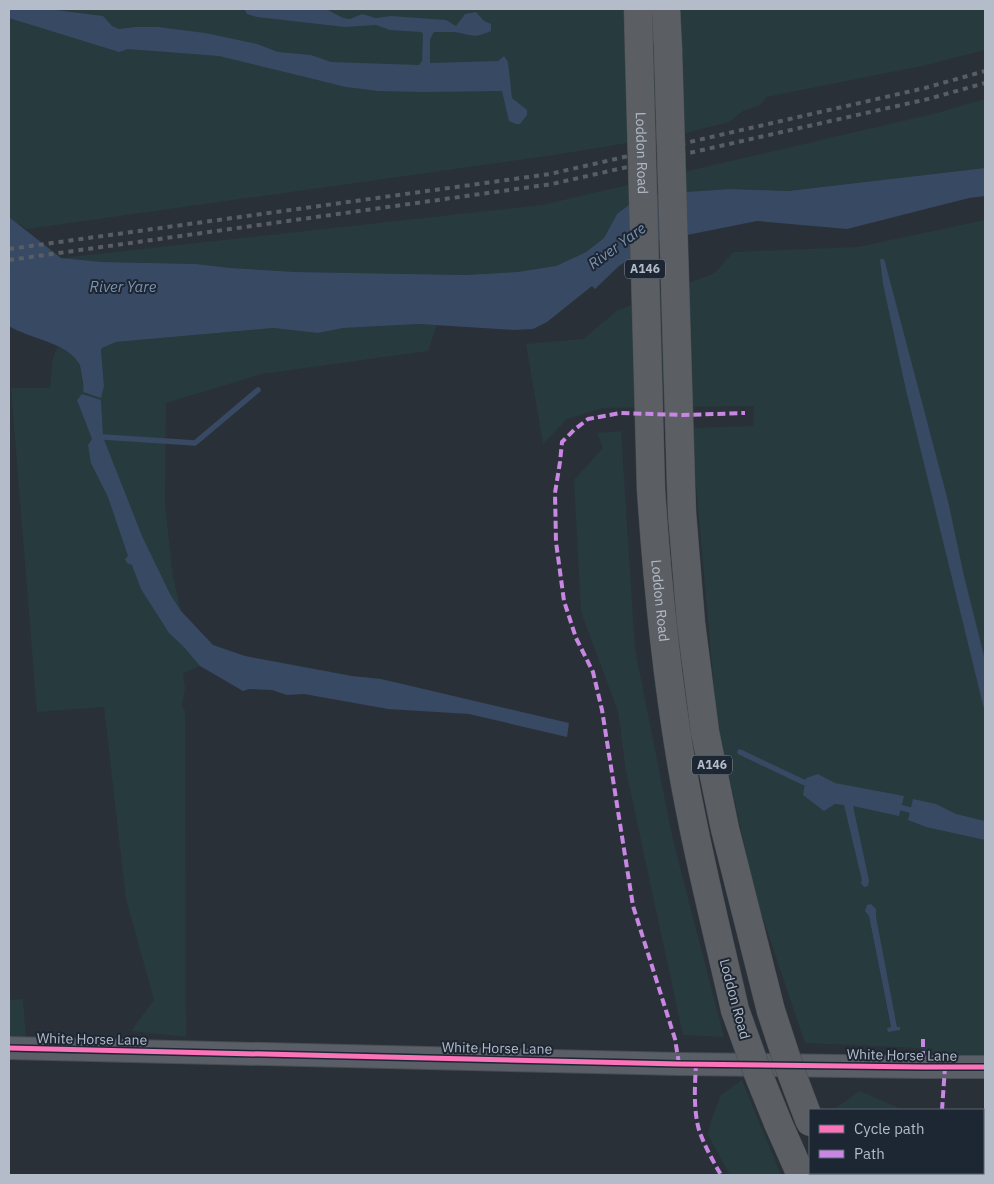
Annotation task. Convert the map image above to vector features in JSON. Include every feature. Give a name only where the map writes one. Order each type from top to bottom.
[{"type":"highway","name":"Loddon Road","points":[[638,9],[651,488],[662,627],[681,761],[700,858],[735,1010],[757,1071],[801,1175]]},
{"type":"highway","name":"Loddon Road","points":[[666,9],[682,514],[691,623],[705,732],[725,829],[771,1010],[809,1120]]},
{"type":"street","name":"White Horse Lane","points":[[9,1048],[679,1064],[985,1067]]},
{"type":"green space","points":[[9,9],[985,9],[985,50],[922,66],[766,97],[758,106],[743,111],[729,122],[682,134],[554,155],[27,229],[9,218]]},
{"type":"green space","points":[[985,99],[985,168],[788,191],[731,189],[617,214],[604,238],[586,252],[556,266],[517,272],[465,275],[296,272],[196,264],[102,262],[61,258],[542,205],[933,114]]},
{"type":"green space","points":[[985,220],[985,1059],[950,1060],[918,1048],[805,1043],[757,901],[717,722],[691,428],[753,426],[754,406],[603,408],[567,419],[543,444],[526,344],[583,339],[618,310],[715,273],[733,252],[858,247]],"holes":[[[818,774],[835,783],[852,806],[869,880],[862,881],[844,805],[835,804]],[[876,909],[875,917],[897,1027],[891,1028],[869,916]]]},
{"type":"green space","points":[[419,324],[437,325],[428,351],[262,374],[166,403],[165,505],[173,577],[181,611],[200,666],[183,673],[185,688],[182,706],[185,711],[186,1037],[131,1031],[154,1000],[126,899],[104,707],[37,712],[11,388],[50,388],[53,358],[58,347],[76,359],[80,367],[84,388],[104,386],[101,350],[116,342],[273,328],[318,333],[343,328]]},
{"type":"green space","points":[[621,431],[635,649],[673,840],[724,1037],[683,1035],[626,771],[618,711],[581,612],[574,480],[603,448],[597,433]]},
{"type":"green space","points":[[23,999],[26,1039],[9,1037],[9,1000]]},
{"type":"green space","points":[[742,1080],[781,1175],[730,1175],[708,1135],[721,1095]]},
{"type":"green space","points":[[860,1091],[901,1109],[834,1109]]},
{"type":"green space","points":[[854,1174],[935,1175],[854,1175]]},
{"type":"water","points":[[9,9],[48,9],[103,16],[112,26],[119,29],[158,27],[205,33],[257,44],[278,52],[311,55],[331,62],[419,65],[422,61],[423,34],[421,32],[390,30],[376,25],[345,27],[257,17],[247,14],[244,9],[326,9],[343,18],[350,19],[362,14],[376,18],[391,16],[446,20],[456,26],[465,14],[476,12],[484,21],[491,24],[491,31],[476,36],[455,32],[434,32],[430,39],[430,63],[498,61],[504,56],[508,62],[512,98],[527,110],[527,115],[520,124],[509,121],[502,91],[378,91],[346,87],[219,56],[128,49],[119,52],[9,18]]},
{"type":"water","points":[[985,168],[985,196],[969,198],[847,229],[757,221],[657,241],[619,266],[595,289],[592,286],[547,322],[533,329],[514,330],[419,324],[343,328],[318,333],[273,328],[116,342],[101,350],[104,386],[101,398],[83,392],[80,367],[72,355],[55,345],[9,326],[9,217],[61,258],[102,262],[196,264],[296,272],[465,275],[517,272],[556,266],[586,252],[604,238],[617,214],[642,195],[731,189],[788,191]],"holes":[[[37,261],[23,263],[30,265],[31,270],[22,268],[19,264],[9,264]]]},
{"type":"water","points":[[880,259],[884,259],[885,262],[948,501],[985,660],[985,713],[906,390],[883,284]]},
{"type":"water","points":[[82,394],[101,400],[103,437],[142,536],[170,594],[181,611],[213,645],[245,656],[352,676],[381,679],[569,723],[567,737],[469,714],[388,709],[304,694],[287,695],[272,690],[249,689],[243,691],[200,666],[169,633],[141,589],[132,565],[127,563],[125,559],[128,556],[108,497],[91,463],[88,445],[92,439],[77,400]]},
{"type":"water","points":[[818,774],[835,783],[904,796],[899,816],[853,806],[869,880],[868,886],[864,887],[860,882],[862,881],[844,805],[835,804],[824,811],[803,795],[806,778]]},
{"type":"water","points":[[913,799],[936,804],[956,814],[985,821],[985,840],[926,827],[908,820]]},
{"type":"water","points":[[871,904],[876,909],[897,1027],[900,1027],[900,1030],[888,1032],[887,1028],[891,1027],[869,916],[865,911],[867,905]]},
{"type":"waterway","name":"River Yare","points":[[9,245],[51,287]]},
{"type":"waterway","points":[[103,437],[195,443],[258,390]]},
{"type":"waterway","points":[[740,752],[811,784]]},
{"type":"waterway","points":[[895,806],[917,812]]},
{"type":"railway","points":[[9,249],[550,174],[925,88],[985,71]]},
{"type":"railway","points":[[9,260],[552,184],[928,99],[985,83]]},
{"type":"marked path","points":[[679,1064],[675,1039],[633,906],[602,710],[593,672],[576,638],[564,601],[556,542],[555,493],[562,442],[588,419],[620,413],[683,415],[745,413]]},
{"type":"marked path","points":[[923,1039],[923,1067]]},
{"type":"marked path","points":[[696,1063],[695,1096],[697,1122],[703,1141],[721,1175]]},
{"type":"marked path","points":[[942,1109],[945,1067]]},
{"type":"cycle path","points":[[9,1048],[679,1064],[985,1067]]}]
